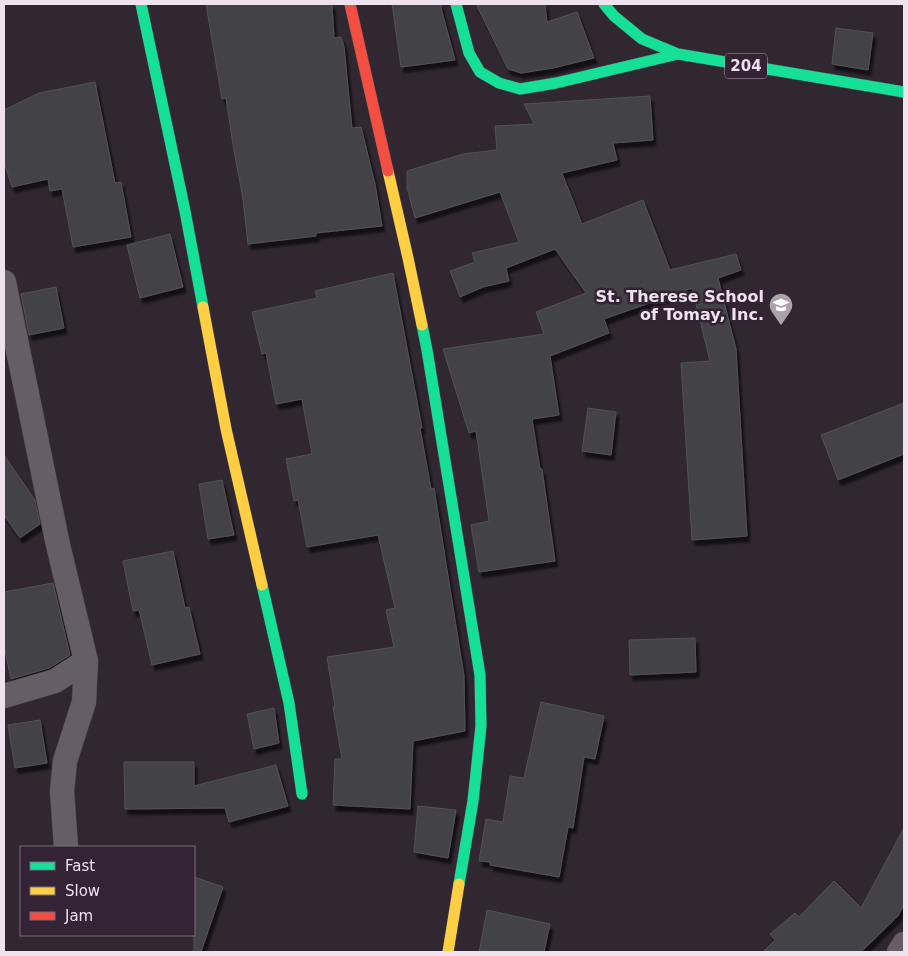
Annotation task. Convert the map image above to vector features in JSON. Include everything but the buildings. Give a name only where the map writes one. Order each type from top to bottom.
[{"type":"main road","points":[[141,4],[185,211],[226,428],[289,703],[302,794]]},
{"type":"main road","points":[[350,4],[427,350],[480,675],[481,726],[473,801],[448,952]]},
{"type":"main road","points":[[456,4],[470,53],[480,72],[499,83],[520,89],[556,83],[678,54]]},
{"type":"main road","name":"204","points":[[604,4],[614,16],[642,39],[678,54],[904,92]]},
{"type":"street","points":[[4,282],[58,545],[86,661],[84,702],[65,761],[62,791],[66,846]]},
{"type":"street","points":[[4,696],[55,682],[86,661]]},
{"type":"street","points":[[899,952],[904,944]]},
{"type":"traffic: fast","points":[[141,4],[185,211],[203,307]]},
{"type":"traffic: fast","points":[[456,4],[469,53],[480,72],[499,83],[520,89],[556,83],[678,54]]},
{"type":"traffic: fast","points":[[604,4],[614,16],[642,39],[678,54],[904,92]]},
{"type":"traffic: fast","points":[[422,325],[480,675],[481,726],[473,801],[459,884]]},
{"type":"traffic: fast","points":[[262,585],[289,703],[302,794]]},
{"type":"traffic: slow","points":[[388,171],[422,325]]},
{"type":"traffic: slow","points":[[203,307],[226,429],[262,585]]},
{"type":"traffic: slow","points":[[448,952],[459,884]]},
{"type":"traffic: jam","points":[[350,4],[388,171]]},
{"type":"place","name":"St. Therese School of Tomay, Inc.","points":[[781,326]]}]
